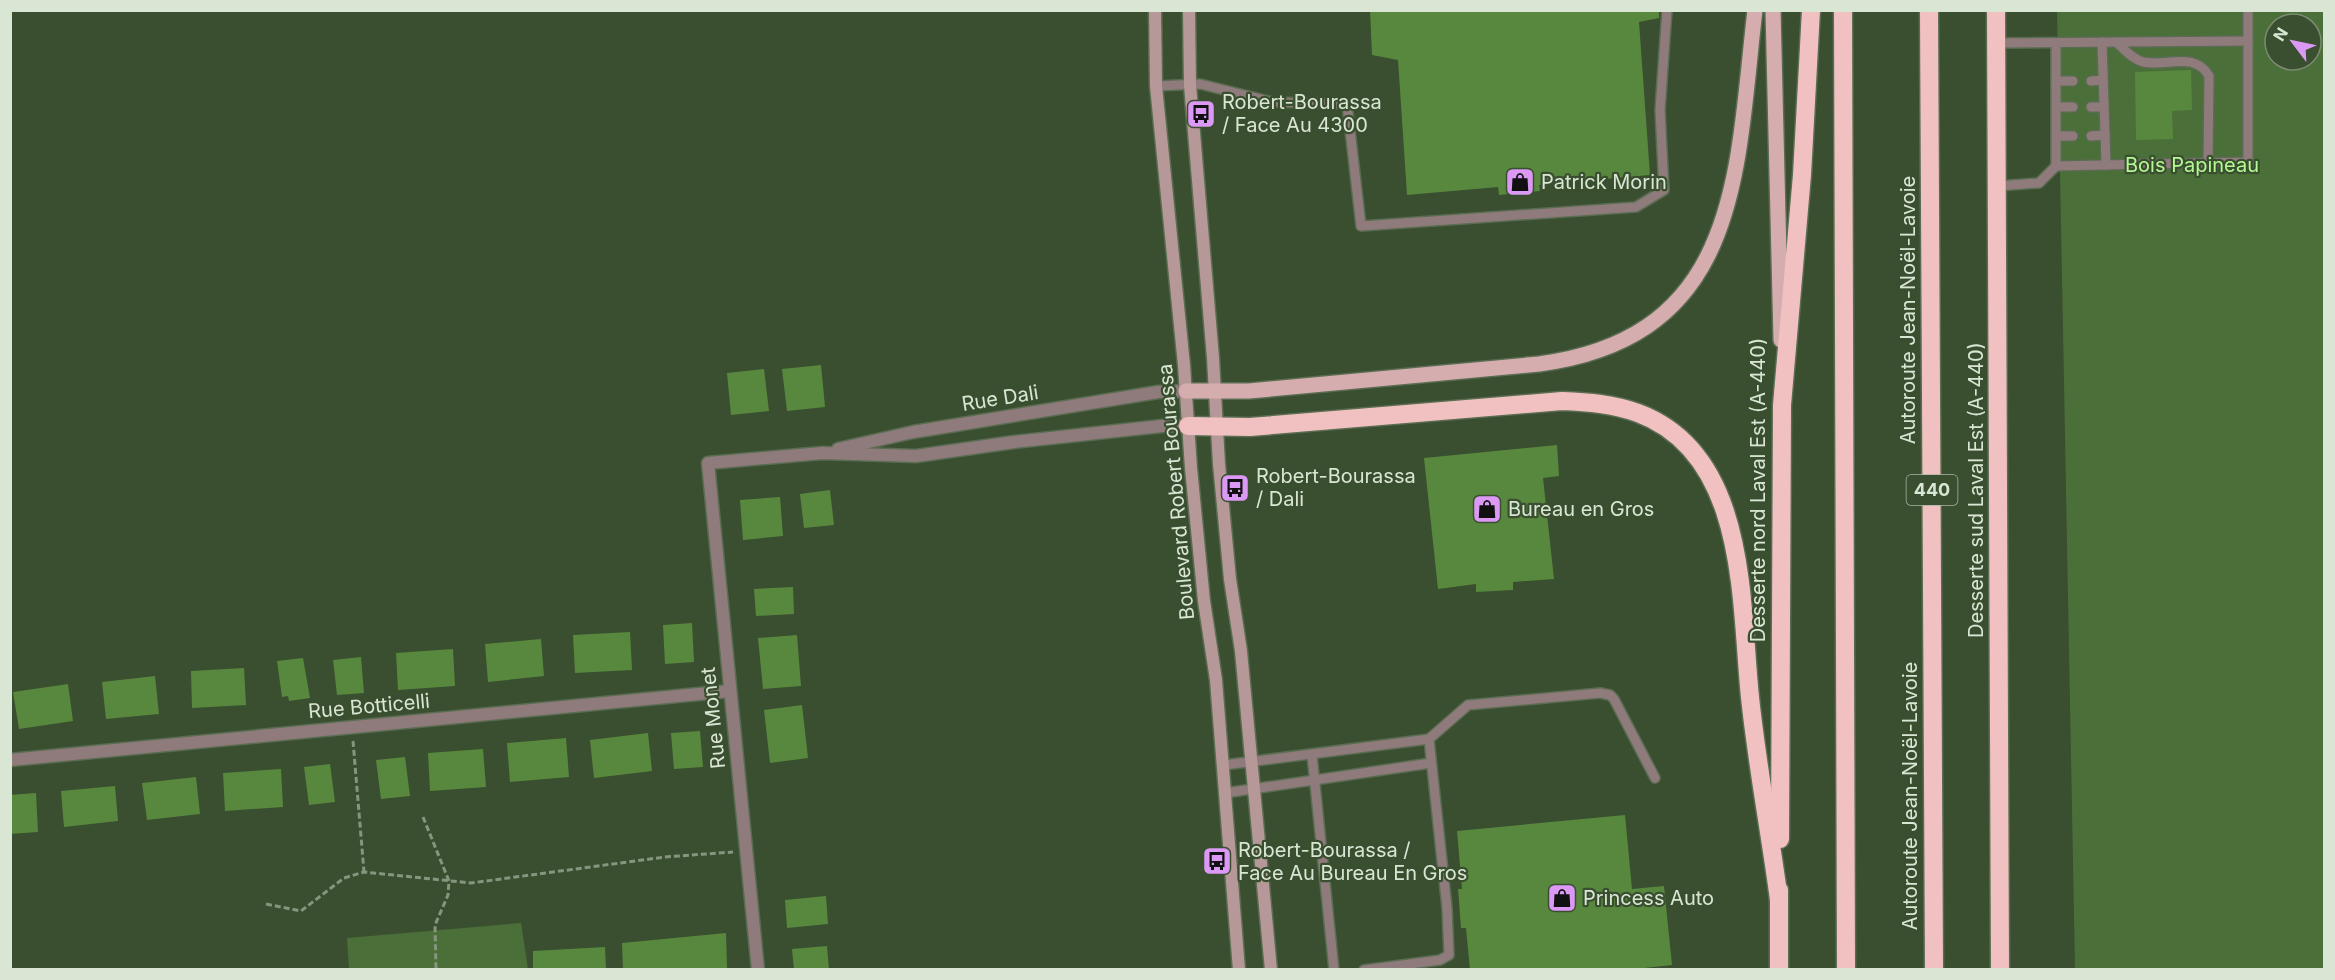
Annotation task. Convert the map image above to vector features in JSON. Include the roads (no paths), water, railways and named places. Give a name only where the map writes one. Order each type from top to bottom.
[{"type":"highway","points":[[1782,405],[1802,176],[1811,10]]},
{"type":"highway","points":[[1843,10],[1846,969]]},
{"type":"highway","name":"Autoroute Jean-Noël-Lavoie","points":[[1929,10],[1934,969]]},
{"type":"highway","name":"Desserte sud Laval Est (A-440)","points":[[1996,10],[2000,969]]},
{"type":"highway","points":[[1188,426],[1250,427],[1562,401],[1598,403],[1624,409],[1652,420],[1677,438],[1692,452],[1713,481],[1731,534],[1741,598],[1750,697],[1779,900]]},
{"type":"highway","name":"Desserte nord Laval Est (A-440)","points":[[1779,969],[1782,405]]},
{"type":"main road","points":[[1186,391],[1249,391],[1555,362],[1613,346],[1650,325],[1673,305],[1694,279],[1709,253],[1724,218],[1733,183],[1739,143],[1755,10]]},
{"type":"main road","name":"Desserte nord Laval Est (A-440)","points":[[1773,10],[1782,405]]},
{"type":"street","name":"Boulevard Robert Bourassa","points":[[1155,10],[1156,86],[1204,601],[1216,680],[1224,765],[1239,969]]},
{"type":"street","points":[[1188,10],[1190,85],[1216,427],[1228,557],[1241,651],[1271,969]]},
{"type":"street","name":"Rue Dali","points":[[822,453],[913,432],[1158,393],[1186,391]]},
{"type":"street","name":"Rue Dali","points":[[708,463],[822,453],[916,456],[1014,442],[1162,426],[1188,426]]},
{"type":"street","name":"Rue Monet","points":[[708,463],[758,969]]},
{"type":"street","name":"Rue Botticelli","points":[[10,760],[730,690]]},
{"type":"lane","points":[[1156,86],[1200,84],[1272,102],[1347,104],[1360,226],[1636,207],[1664,189],[1660,110],[1667,10]]},
{"type":"lane","points":[[2056,166],[2248,162],[2248,10]]},
{"type":"lane","points":[[1996,43],[2248,41]]},
{"type":"lane","points":[[2102,42],[2106,165]]},
{"type":"lane","points":[[2116,42],[2132,57],[2144,62],[2189,62],[2198,64],[2205,70],[2209,76],[2208,163]]},
{"type":"lane","points":[[1997,186],[2039,183],[2056,166],[2056,43]]},
{"type":"lane","points":[[2091,81],[2103,80]]},
{"type":"lane","points":[[2056,81],[2073,81]]},
{"type":"lane","points":[[2057,107],[2073,107]]},
{"type":"lane","points":[[2091,107],[2104,107]]},
{"type":"lane","points":[[2091,136],[2105,135]]},
{"type":"lane","points":[[2057,136],[2073,136]]},
{"type":"lane","points":[[1224,765],[1429,739],[1468,705],[1600,693],[1610,695],[1614,699],[1655,778]]},
{"type":"lane","points":[[1364,969],[1440,960],[1449,955],[1450,943],[1429,739]]},
{"type":"lane","points":[[1312,755],[1334,969]]},
{"type":"lane","points":[[1225,793],[1431,763]]},
{"type":"place","name":"Robert-Bourassa / Face Au 4300","points":[[1201,114]]},
{"type":"place","name":"Patrick Morin","points":[[1520,182]]},
{"type":"place","name":"Robert-Bourassa / Dali","points":[[1235,488]]},
{"type":"place","name":"Bureau en Gros","points":[[1487,509]]},
{"type":"place","name":"Robert-Bourassa / Face Au Bureau En Gros","points":[[1217,861]]},
{"type":"place","name":"Princess Auto","points":[[1562,898]]},
{"type":"park label","name":"Bois Papineau","points":[[2192,165]]}]
